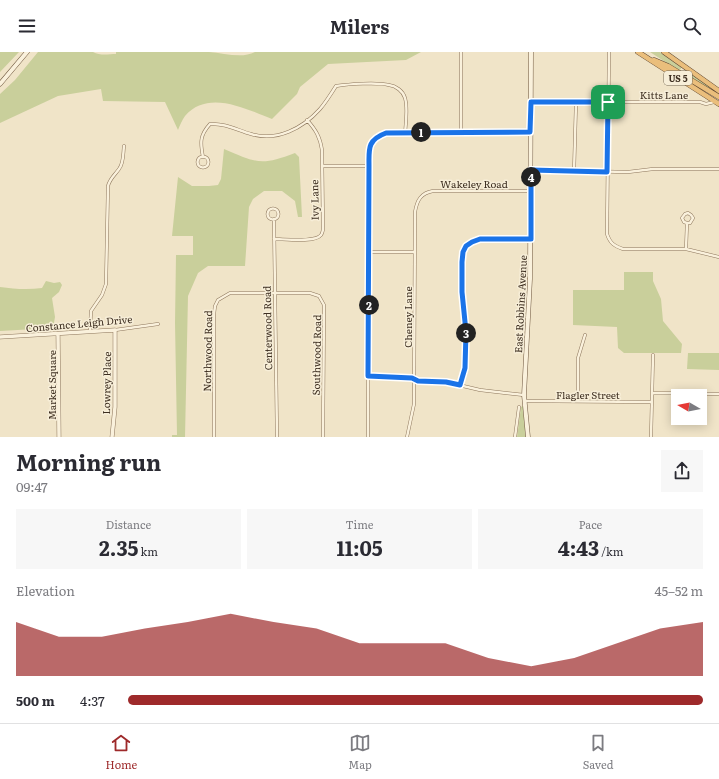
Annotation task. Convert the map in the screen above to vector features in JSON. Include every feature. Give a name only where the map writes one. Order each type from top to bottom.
[{"type":"highway","name":"US 5","points":[[638,52],[703,94],[718,101]]},
{"type":"highway","name":"US 5","points":[[664,52],[719,91]]},
{"type":"highway","points":[[650,60],[662,63],[678,72],[718,101]]},
{"type":"highway","points":[[678,72],[683,71],[686,68]]},
{"type":"main road","points":[[0,84],[27,52]]},
{"type":"main road","name":"East Robbins Avenue","points":[[528,437],[524,395],[531,239],[531,52]]},
{"type":"street","points":[[461,52],[461,132]]},
{"type":"street","points":[[609,52],[607,172],[607,234],[609,241],[614,246],[623,249],[686,249],[719,257]]},
{"type":"street","points":[[203,157],[198,160],[198,163],[203,168],[208,165],[209,162],[203,157],[200,145],[201,138],[203,132],[210,124],[220,123],[253,135],[276,137],[300,126],[320,110],[336,86],[348,84],[389,84],[397,88],[405,97],[405,132]]},
{"type":"street","name":"Kitts Lane","points":[[700,102],[703,100],[703,94]]},
{"type":"street","name":"Kitts Lane","points":[[531,102],[700,102],[706,104],[718,101]]},
{"type":"street","points":[[574,172],[576,103]]},
{"type":"street","name":"Ivy Lane","points":[[274,239],[310,240],[317,238],[323,229],[322,150],[320,138],[308,120]]},
{"type":"street","points":[[368,437],[369,151],[371,142],[377,136],[386,133],[530,132]]},
{"type":"street","points":[[90,332],[91,312],[102,295],[106,284],[108,186],[112,176],[122,165],[124,146]]},
{"type":"street","points":[[322,166],[369,166]]},
{"type":"street","points":[[531,170],[628,172],[652,169],[719,169]]},
{"type":"street","name":"Wakeley Road","points":[[419,198],[426,192],[433,190],[531,191]]},
{"type":"street","name":"Cheney Lane","points":[[407,437],[414,404],[415,212],[416,203],[419,198]]},
{"type":"street","name":"Centerwood Road","points":[[273,208],[278,211],[279,214],[277,218],[274,219],[269,217],[268,214],[273,208]]},
{"type":"street","points":[[686,249],[687,224],[690,223],[692,218],[688,213],[682,218],[687,224]]},
{"type":"street","name":"Centerwood Road","points":[[274,219],[277,437]]},
{"type":"street","points":[[460,385],[465,368],[466,332],[462,292],[463,252],[466,246],[480,239],[531,239]]},
{"type":"street","points":[[369,252],[415,252]]},
{"type":"street","name":"Northwood Road","points":[[214,437],[215,306],[218,300],[230,293],[274,292]]},
{"type":"street","name":"Southwood Road","points":[[274,292],[310,293],[319,296],[324,305],[323,437]]},
{"type":"street","name":"Constance Leigh Drive","points":[[0,337],[115,330],[158,324]]},
{"type":"street","name":"Lowrey Place","points":[[112,437],[115,407],[115,330]]},
{"type":"street","name":"Market Square","points":[[58,334],[59,437]]},
{"type":"street","points":[[578,401],[578,358],[585,335]]},
{"type":"street","points":[[651,437],[653,355]]},
{"type":"street","points":[[368,376],[412,378],[418,381],[446,382],[480,390],[524,395]]},
{"type":"street","points":[[652,393],[719,394]]},
{"type":"street","name":"Flagler Street","points":[[525,401],[652,402]]},
{"type":"street","points":[[515,437],[519,424],[519,407]]},
{"type":"green space","points":[[0,52],[19,52],[0,72]]},
{"type":"green space","points":[[38,52],[93,52],[99,54],[116,54],[116,52],[209,52],[244,55],[255,52],[421,52],[406,60],[328,64],[300,87],[297,94],[272,119],[239,107],[216,102],[194,108],[185,116],[178,130],[165,102],[103,101],[101,89],[58,96],[0,123],[0,94],[15,80]]},
{"type":"green space","points":[[650,52],[660,52],[681,67],[681,69],[676,69]]},
{"type":"green space","points":[[688,72],[719,93],[719,95],[687,75]]},
{"type":"green space","points":[[224,149],[252,160],[259,161],[274,160],[295,153],[299,157],[302,217],[298,217],[295,201],[282,191],[264,191],[253,199],[249,207],[245,266],[208,266],[198,273],[188,296],[185,437],[172,437],[172,435],[177,435],[175,323],[176,255],[193,255],[193,236],[172,236],[178,177],[192,186],[218,185],[221,179]]},
{"type":"green space","points":[[624,272],[653,272],[653,281],[661,299],[663,321],[682,344],[681,353],[624,353],[618,348],[617,327],[573,325],[573,290],[624,290]]},
{"type":"green space","points":[[46,281],[54,283],[60,282],[62,285],[59,292],[52,298],[55,317],[53,328],[0,331],[0,287],[21,289],[42,288]]},
{"type":"green space","points":[[688,353],[719,353],[719,370],[687,369]]},
{"type":"green space","points":[[523,406],[526,437],[517,437],[521,407]]},
{"type":"route","points":[[531,102],[608,102],[607,172],[531,170],[531,239],[480,239],[466,246],[463,252],[462,262],[462,292],[466,332],[465,368],[460,385],[446,382],[418,381],[412,378],[368,376],[369,151],[371,142],[377,136],[386,133],[530,132],[531,102]]}]
